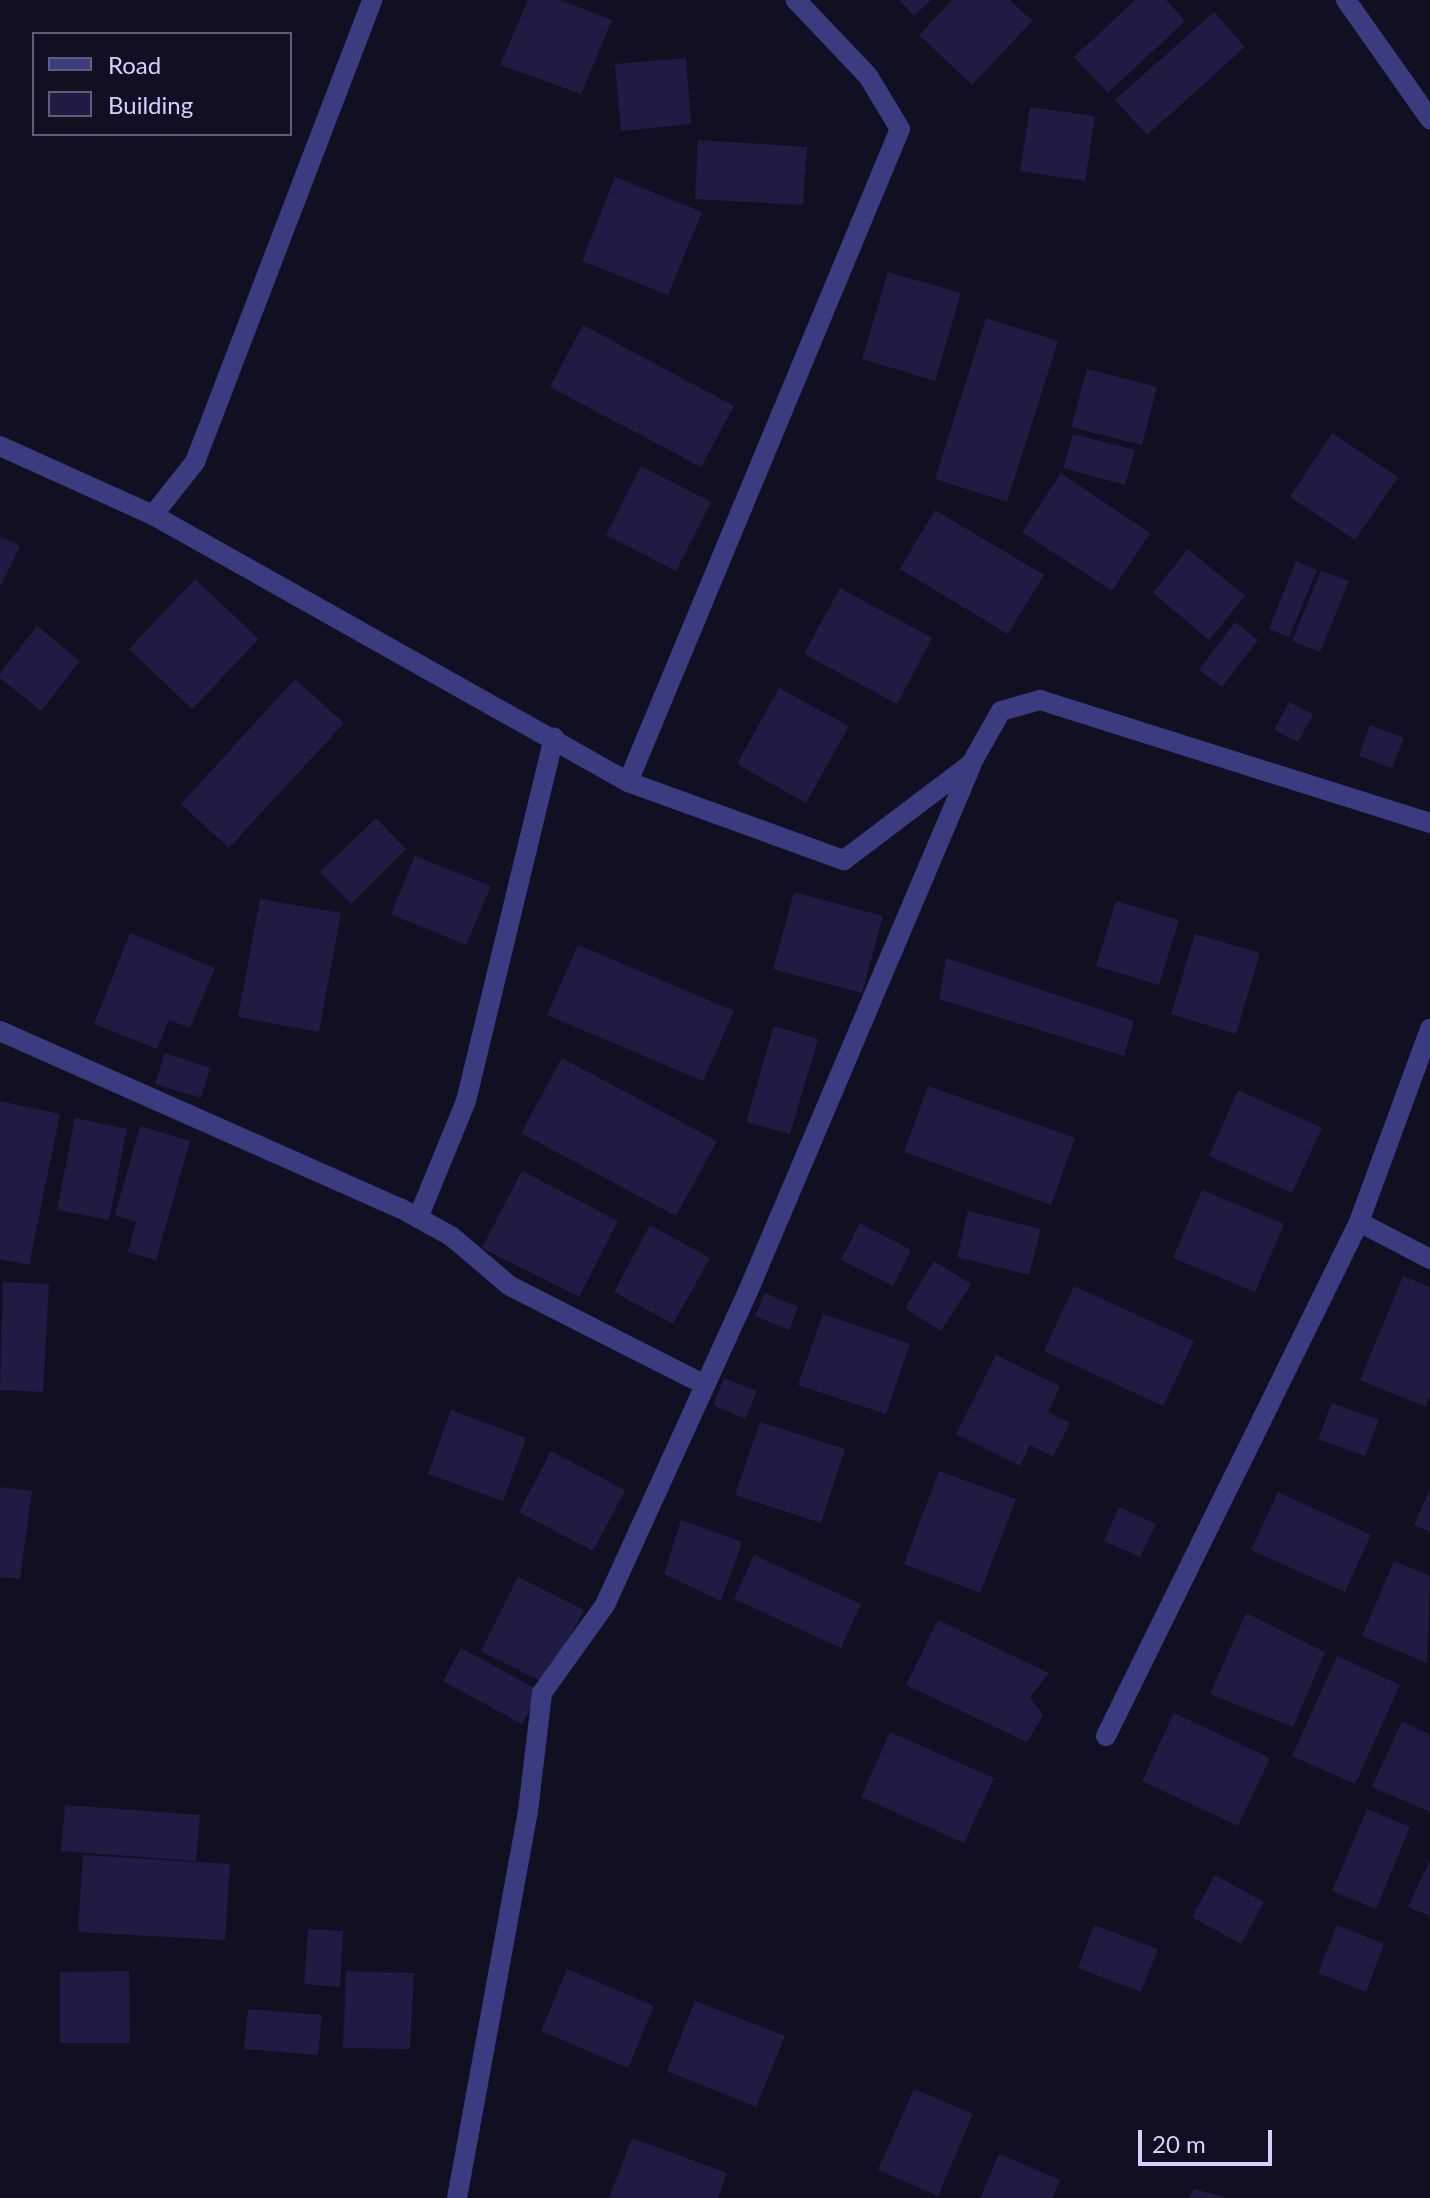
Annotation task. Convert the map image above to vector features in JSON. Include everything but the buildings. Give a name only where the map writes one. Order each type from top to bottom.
[{"type":"street","points":[[153,515],[195,462],[372,0]]},
{"type":"street","points":[[628,782],[900,129],[868,76],[796,0]]},
{"type":"street","points":[[1346,0],[1430,119]]},
{"type":"street","points":[[0,446],[153,515],[554,737],[628,782],[844,860],[971,764]]},
{"type":"street","points":[[457,2198],[528,1811],[542,1693],[605,1605],[705,1385],[971,764],[1001,711],[1040,700],[1430,823]]},
{"type":"street","points":[[418,1218],[466,1101],[554,737]]},
{"type":"street","points":[[1106,1736],[1359,1222],[1430,1029]]},
{"type":"street","points":[[0,1031],[418,1218],[451,1236],[510,1286],[705,1385]]},
{"type":"street","points":[[1359,1222],[1430,1259]]}]
